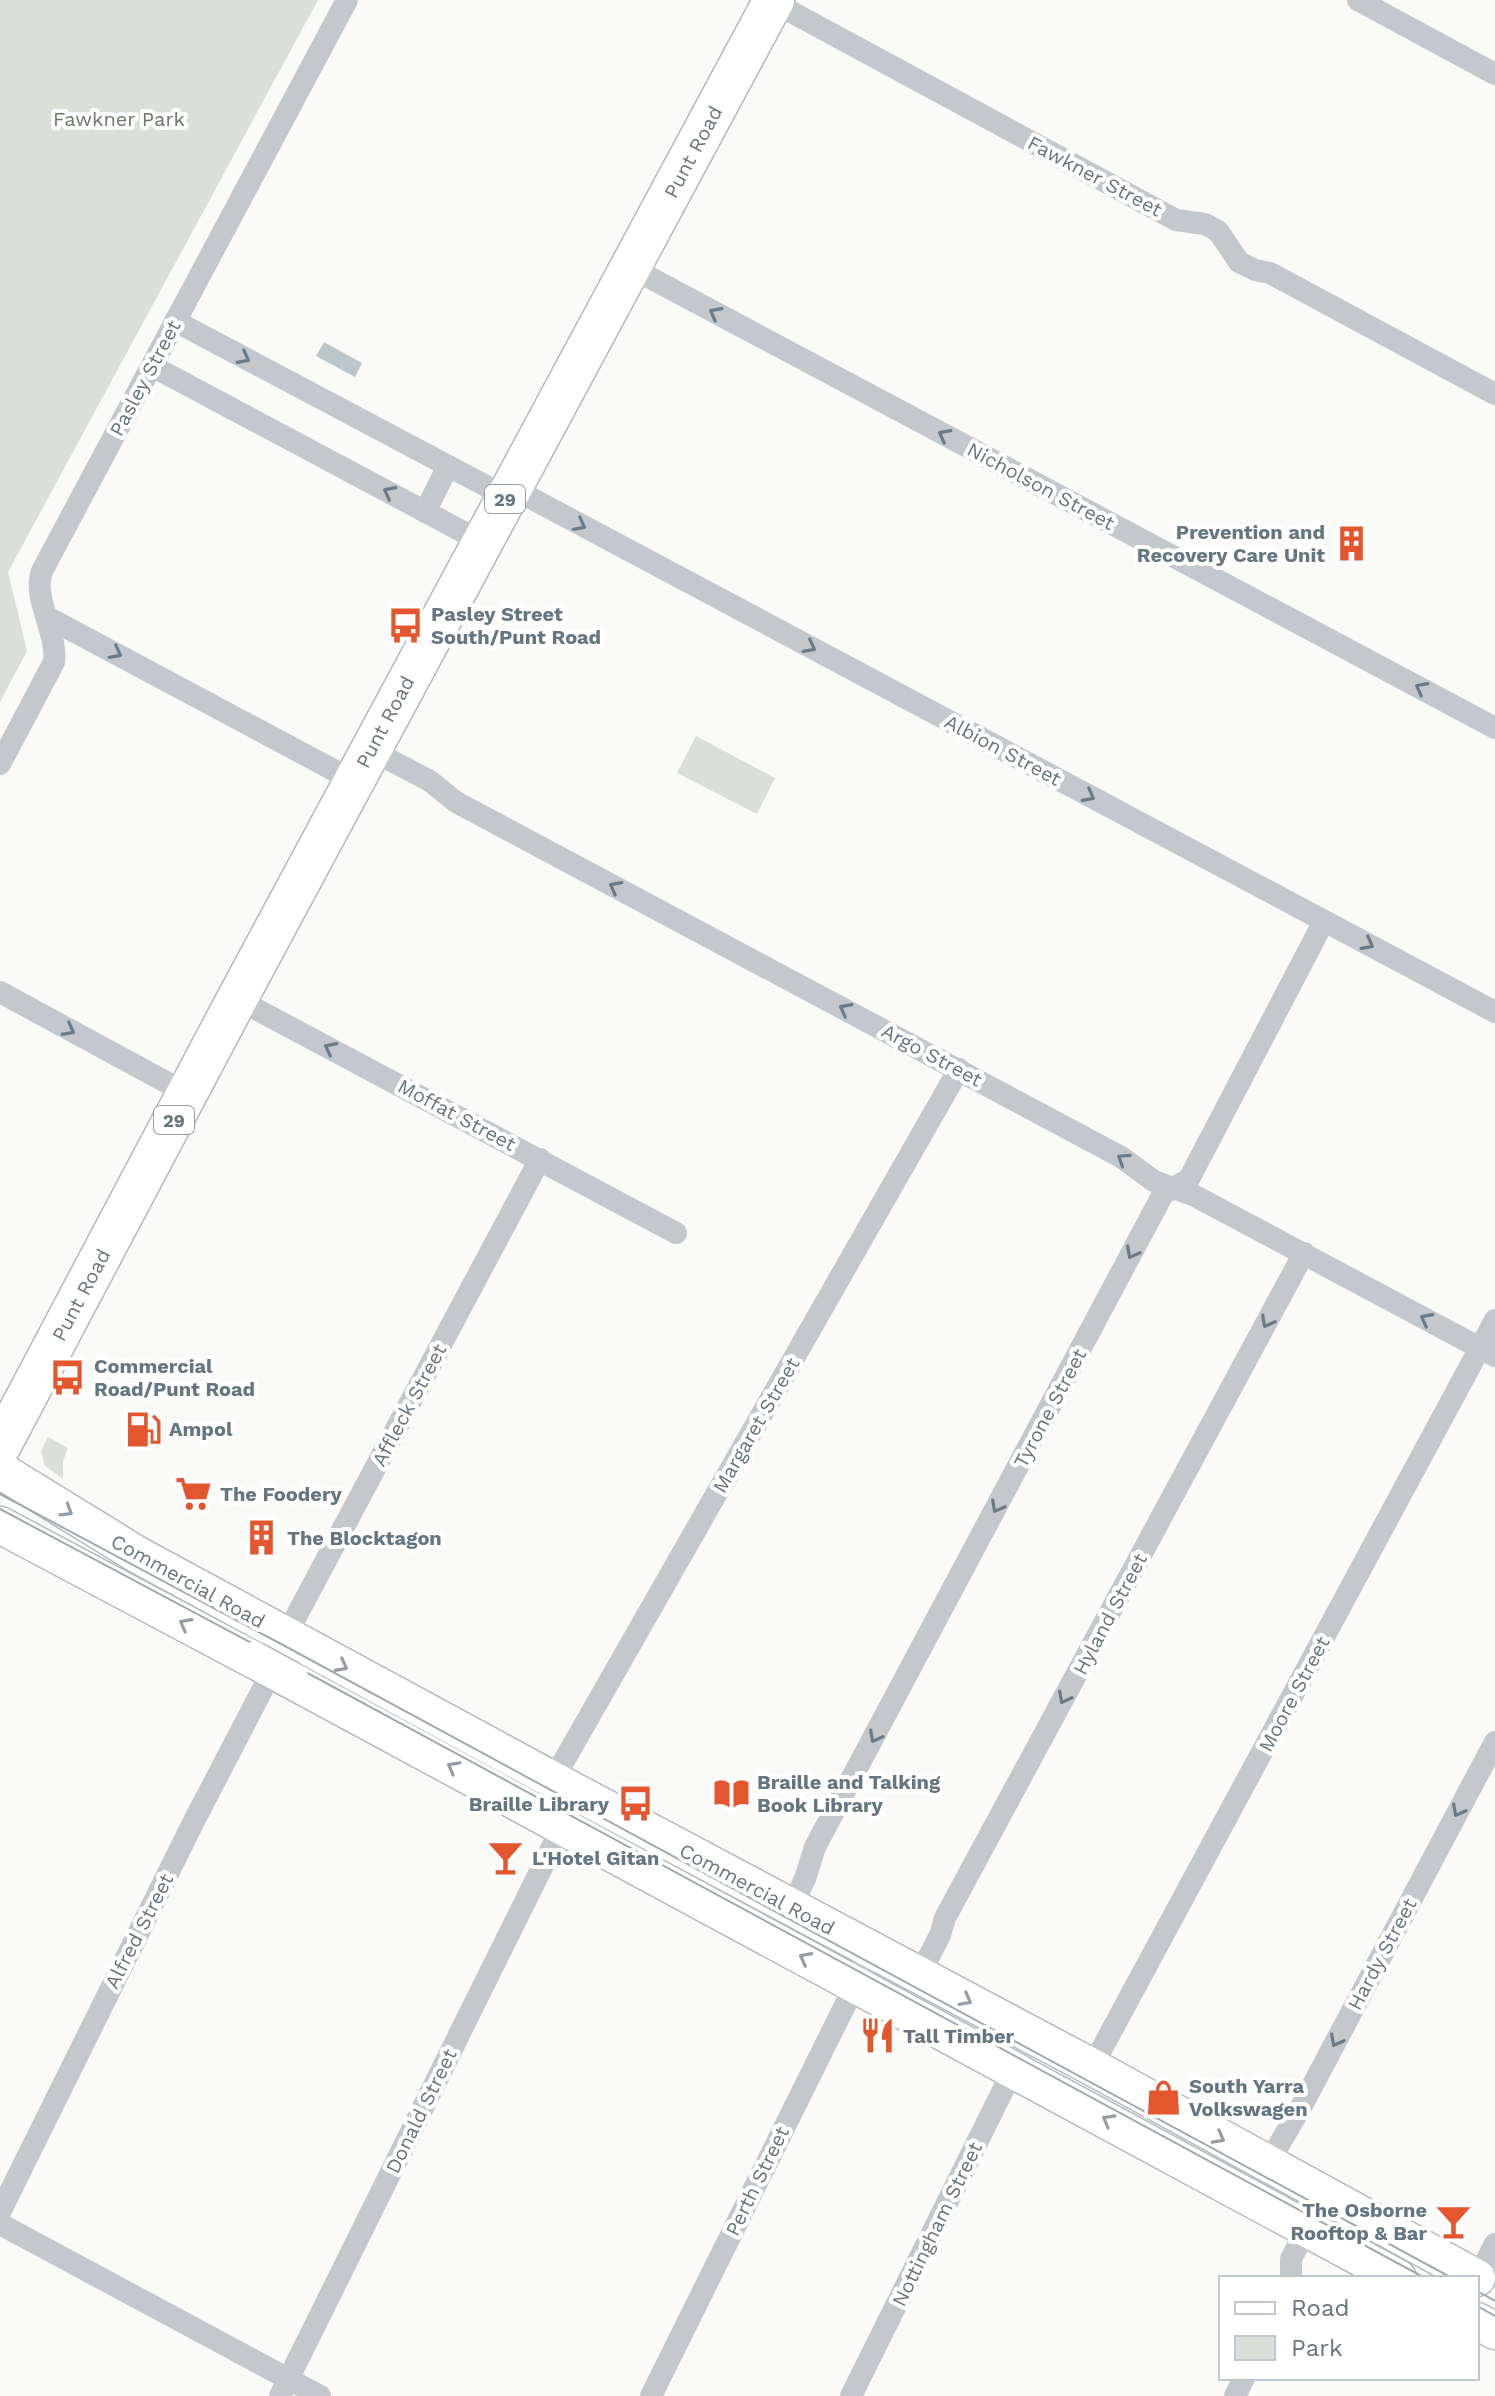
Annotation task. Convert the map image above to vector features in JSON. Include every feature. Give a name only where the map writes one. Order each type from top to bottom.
[{"type":"highway","name":"Punt Road","points":[[0,1447],[237,999],[774,1]]},
{"type":"main road","name":"Commercial Road","points":[[0,1470],[138,1555],[278,1657],[562,1827],[859,1976],[1018,2060],[1394,2276]]},
{"type":"main road","name":"Commercial Road","points":[[0,1525],[278,1657],[553,1780],[1092,2067],[1473,2276]]},
{"type":"street","name":"Pasley Street","points":[[0,764],[54,662],[55,651],[39,585],[42,571],[347,0]]},
{"type":"street","points":[[1358,0],[1495,74]]},
{"type":"street","name":"Fawkner Street","points":[[774,1],[1176,220],[1205,224],[1218,231],[1239,262],[1270,273],[1495,394]]},
{"type":"street","name":"Nicholson Street","points":[[630,267],[1493,723]]},
{"type":"street","name":"Albion Street","points":[[175,321],[448,466],[509,492],[1495,1012]]},
{"type":"street","points":[[152,366],[482,542]]},
{"type":"street","points":[[425,512],[448,466]]},
{"type":"street","name":"Argo Street","points":[[47,617],[362,766],[430,781],[456,802],[959,1069],[1121,1157],[1154,1181],[1195,1196],[1488,1352]]},
{"type":"street","name":"Tyrone Street","points":[[791,1908],[805,1879],[815,1847],[1163,1194],[1189,1179],[1324,921]]},
{"type":"street","points":[[0,992],[188,1094]]},
{"type":"street","name":"Moffat Street","points":[[237,999],[676,1233]]},
{"type":"street","name":"Margaret Street","points":[[553,1780],[959,1069]]},
{"type":"street","name":"Affleck Street","points":[[278,1657],[540,1159]]},
{"type":"street","name":"Hyland Street","points":[[919,1976],[973,1866],[1304,1253]]},
{"type":"street","name":"Moore Street","points":[[1092,2067],[1488,1352],[1495,1320]]},
{"type":"street","name":"Alfred Street","points":[[0,2212],[278,1657]]},
{"type":"street","name":"Hardy Street","points":[[1267,2165],[1300,2109],[1495,1742]]},
{"type":"street","name":"Donald Street","points":[[284,2388],[562,1827]]},
{"type":"street","name":"Perth Street","points":[[651,2396],[859,1976]]},
{"type":"street","name":"Nottingham Street","points":[[851,2396],[1018,2060]]},
{"type":"street","points":[[0,2224],[284,2388],[320,2396]]},
{"type":"street","points":[[1291,2276],[1291,2259],[1307,2228]]},
{"type":"street","points":[[1478,2276],[1495,2244]]},
{"type":"green space","name":"Fawkner Park","points":[[0,0],[318,0],[8,572],[27,651],[0,702]]},
{"type":"green space","points":[[696,736],[775,778],[757,814],[677,773]]},
{"type":"green space","points":[[48,1437],[68,1448],[63,1461],[63,1479],[45,1466],[41,1451]]},
{"type":"shaded area","points":[[324,342],[362,363],[355,377],[316,356]]},
{"type":"tram line","points":[[0,1494],[1448,2276]]},
{"type":"tram line","points":[[0,1509],[1421,2276]]},
{"type":"tram line","points":[[1479,2292],[1495,2301]]},
{"type":"tram line","points":[[1479,2307],[1495,2316]]},
{"type":"place","name":"Prevention and Recovery Care Unit","points":[[1351,543]]},
{"type":"place","name":"Pasley Street South/Punt Road","points":[[405,625]]},
{"type":"place","name":"Commercial Road/Punt Road","points":[[68,1377]]},
{"type":"place","name":"Ampol","points":[[143,1429]]},
{"type":"place","name":"The Foodery","points":[[194,1494]]},
{"type":"place","name":"The Blocktagon","points":[[261,1538]]},
{"type":"place","name":"Braille and Talking Book Library","points":[[731,1794]]},
{"type":"place","name":"Braille Library","points":[[635,1804]]},
{"type":"place","name":"L'Hotel Gitan","points":[[506,1858]]},
{"type":"place","name":"Tall Timber","points":[[877,2036]]},
{"type":"place","name":"South Yarra Volkswagen","points":[[1163,2097]]},
{"type":"place","name":"The Osborne Rooftop & Bar","points":[[1453,2221]]}]
